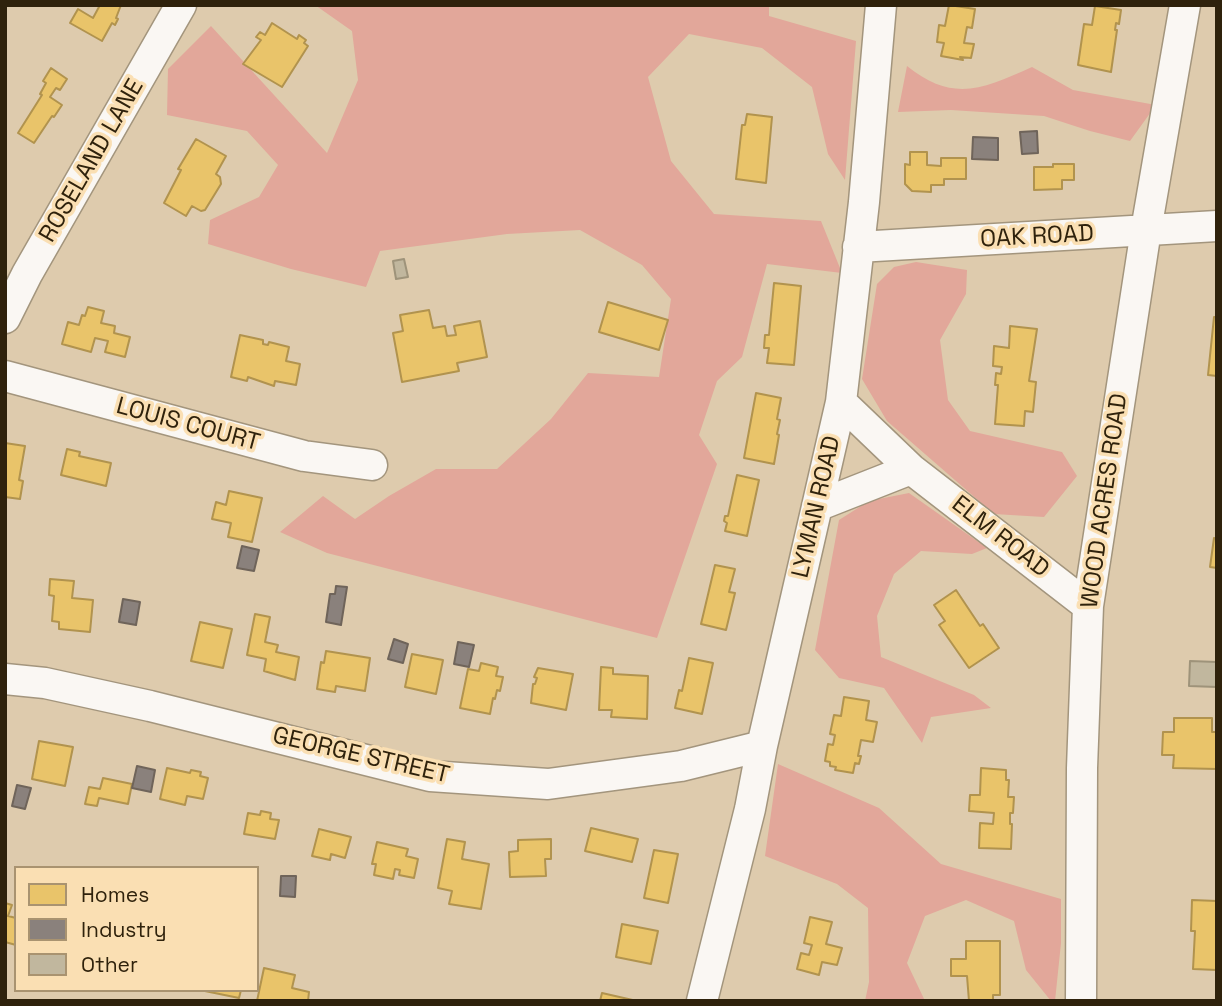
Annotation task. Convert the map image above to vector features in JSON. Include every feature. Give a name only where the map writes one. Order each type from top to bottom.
[{"type":"street","name":"ROSELAND LANE","points":[[5,318],[27,274],[181,5]]},
{"type":"street","name":"LYMAN ROAD","points":[[702,1001],[750,809],[841,402],[881,5]]},
{"type":"street","name":"WOOD ACRES ROAD","points":[[1081,1001],[1082,768],[1088,606],[1146,230],[1185,5]]},
{"type":"street","name":"OAK ROAD","points":[[858,247],[1217,226]]},
{"type":"street","name":"LOUIS COURT","points":[[5,376],[304,456],[372,465]]},
{"type":"street","name":"ELM ROAD","points":[[841,402],[911,469],[1088,606]]},
{"type":"street","points":[[817,506],[911,469]]},
{"type":"street","name":"GEORGE STREET","points":[[5,678],[45,683],[150,706],[430,776],[548,784],[681,766],[762,746]]},
{"type":"shaded area","points":[[315,5],[769,5],[769,16],[856,41],[845,180],[828,154],[812,87],[762,48],[689,34],[648,77],[671,161],[714,214],[821,221],[842,273],[767,264],[742,357],[717,381],[699,435],[717,464],[657,638],[327,553],[280,532],[323,496],[355,519],[436,469],[497,469],[551,419],[588,373],[659,377],[671,299],[642,265],[580,230],[507,234],[380,251],[366,287],[291,269],[208,244],[210,220],[259,197],[278,165],[247,131],[167,115],[168,69],[211,26],[327,153],[358,80],[352,31]]},
{"type":"shaded area","points":[[907,66],[939,85],[968,89],[998,81],[1032,67],[1073,90],[1156,105],[1130,141],[1044,116],[951,110],[898,112]]},
{"type":"shaded area","points":[[916,262],[967,270],[966,294],[940,340],[948,400],[970,431],[1062,452],[1077,476],[1044,517],[994,514],[887,421],[862,379],[877,284],[894,267]]},
{"type":"shaded area","points":[[909,493],[987,548],[972,554],[921,551],[894,574],[877,616],[881,657],[974,695],[991,708],[931,717],[922,743],[884,688],[839,678],[815,650],[839,520],[869,501]]},
{"type":"shaded area","points":[[778,764],[879,808],[941,864],[1061,899],[1061,943],[1055,1001],[1051,1001],[1026,970],[1014,921],[966,900],[925,916],[907,963],[925,1001],[865,1001],[869,982],[868,908],[837,884],[765,856]]},
{"type":"building: Homes","points":[[100,5],[121,5],[115,25],[112,23],[102,41],[70,23],[78,9],[93,18]]},
{"type":"building: Homes","points":[[949,5],[975,9],[972,28],[967,27],[964,43],[974,44],[971,58],[960,57],[963,60],[941,56],[944,43],[937,42],[939,25],[945,26]]},
{"type":"building: Homes","points":[[1095,6],[1121,10],[1119,24],[1116,23],[1111,72],[1078,65],[1084,24],[1092,25]]},
{"type":"building: Homes","points":[[272,23],[297,39],[299,35],[306,40],[304,43],[308,46],[282,87],[243,64],[261,40],[256,37],[260,32],[265,35]]},
{"type":"building: Homes","points":[[51,68],[67,79],[60,90],[56,88],[50,97],[62,105],[34,143],[18,133],[42,95],[40,94],[46,83],[43,81]]},
{"type":"building: Homes","points":[[747,114],[772,117],[766,183],[736,179],[742,125],[745,125]]},
{"type":"building: Homes","points":[[196,139],[226,156],[216,174],[220,177],[221,184],[205,210],[201,211],[192,206],[186,216],[164,203],[181,170],[178,169]]},
{"type":"building: Homes","points":[[910,152],[927,152],[927,165],[941,166],[941,158],[966,158],[966,179],[944,179],[944,185],[931,185],[931,192],[912,191],[905,184],[905,164],[910,165]]},
{"type":"building: Homes","points":[[1053,164],[1074,164],[1074,180],[1062,180],[1062,189],[1034,190],[1034,167],[1053,167]]},
{"type":"building: Homes","points":[[774,283],[801,286],[794,365],[767,363],[769,348],[764,348],[765,335],[769,335]]},
{"type":"building: Homes","points":[[608,302],[668,320],[659,350],[599,332]]},
{"type":"building: Homes","points":[[88,307],[104,311],[101,323],[115,326],[114,333],[130,337],[125,357],[105,352],[108,341],[95,338],[91,352],[62,344],[68,322],[79,325]]},
{"type":"building: Homes","points":[[429,310],[433,328],[445,326],[447,336],[456,335],[454,326],[480,321],[487,357],[457,363],[459,371],[402,382],[393,333],[403,331],[400,315]]},
{"type":"building: Homes","points":[[1214,317],[1217,317],[1217,376],[1208,375]]},
{"type":"building: Homes","points":[[1010,326],[1037,329],[1029,381],[1036,382],[1033,412],[1025,411],[1024,426],[995,424],[998,385],[995,385],[996,373],[1001,374],[1002,367],[993,366],[994,346],[1009,348]]},
{"type":"building: Homes","points":[[240,335],[263,340],[263,344],[268,345],[269,342],[289,347],[286,361],[300,364],[296,385],[275,381],[274,386],[248,377],[247,381],[231,377]]},
{"type":"building: Homes","points":[[756,393],[781,398],[774,464],[744,458]]},
{"type":"building: Homes","points":[[5,443],[25,446],[19,480],[23,481],[20,499],[5,497]]},
{"type":"building: Homes","points":[[67,449],[80,452],[79,456],[111,463],[106,486],[61,475]]},
{"type":"building: Homes","points":[[737,475],[759,480],[747,536],[725,531],[725,516],[728,516]]},
{"type":"building: Homes","points":[[229,491],[262,498],[252,542],[228,537],[231,523],[212,519],[216,502],[226,505]]},
{"type":"building: Homes","points":[[1214,538],[1217,539],[1217,568],[1210,567]]},
{"type":"building: Homes","points":[[715,565],[735,569],[729,592],[735,593],[726,630],[701,624]]},
{"type":"building: Homes","points":[[50,579],[74,581],[72,598],[93,600],[90,632],[59,629],[59,622],[52,621],[54,596],[49,595]]},
{"type":"building: Homes","points":[[956,590],[980,626],[983,624],[999,648],[969,668],[939,625],[945,621],[934,605]]},
{"type":"building: Homes","points":[[255,614],[270,617],[265,642],[278,645],[276,652],[299,657],[295,680],[264,671],[266,659],[247,655]]},
{"type":"building: Homes","points":[[200,622],[232,629],[223,668],[191,661]]},
{"type":"building: Homes","points":[[326,651],[370,658],[365,691],[336,686],[335,692],[317,689],[321,662],[324,663]]},
{"type":"building: Homes","points":[[412,654],[443,660],[436,694],[405,687]]},
{"type":"building: Homes","points":[[689,658],[713,663],[702,714],[675,708],[679,690],[682,691]]},
{"type":"building: Homes","points":[[481,663],[498,667],[496,676],[503,677],[500,691],[497,690],[495,699],[493,698],[490,714],[460,708],[468,669],[479,671]]},
{"type":"building: Homes","points":[[601,667],[613,668],[613,674],[648,676],[647,719],[611,717],[612,710],[599,710]]},
{"type":"building: Homes","points":[[538,668],[573,674],[566,710],[531,703],[533,684],[537,678],[534,677]]},
{"type":"building: Homes","points":[[844,697],[869,701],[866,720],[877,722],[873,742],[861,740],[858,756],[861,756],[859,764],[855,763],[853,773],[835,770],[836,767],[825,761],[828,744],[833,745],[835,735],[830,734],[834,715],[841,716]]},
{"type":"building: Homes","points":[[1174,718],[1212,718],[1212,732],[1216,732],[1217,769],[1173,768],[1174,755],[1162,755],[1163,732],[1174,732]]},
{"type":"building: Homes","points":[[39,741],[73,747],[65,786],[32,779]]},
{"type":"building: Homes","points":[[167,768],[190,773],[191,770],[201,772],[200,776],[208,778],[203,799],[187,796],[185,805],[160,799]]},
{"type":"building: Homes","points":[[981,768],[1006,770],[1006,780],[1009,780],[1008,797],[1014,797],[1013,813],[1010,813],[1011,849],[979,848],[980,823],[993,824],[994,813],[969,811],[970,795],[980,795]]},
{"type":"building: Homes","points":[[103,778],[132,784],[128,804],[99,798],[97,806],[85,804],[89,787],[100,789]]},
{"type":"building: Homes","points":[[261,811],[271,813],[270,819],[279,820],[275,839],[244,834],[248,813],[260,815]]},
{"type":"building: Homes","points":[[591,828],[638,839],[632,862],[585,851]]},
{"type":"building: Homes","points":[[319,829],[351,837],[345,858],[331,854],[330,860],[312,856]]},
{"type":"building: Homes","points":[[447,839],[465,842],[462,859],[489,864],[481,909],[449,904],[452,891],[438,888]]},
{"type":"building: Homes","points":[[551,839],[551,859],[545,859],[546,876],[510,877],[509,852],[518,851],[518,840]]},
{"type":"building: Homes","points":[[377,842],[408,849],[406,856],[418,859],[414,878],[399,875],[400,870],[395,869],[393,879],[374,875],[376,864],[372,864]]},
{"type":"building: Homes","points":[[654,850],[678,854],[668,903],[644,898]]},
{"type":"building: Homes","points":[[1192,900],[1217,901],[1217,970],[1193,969],[1195,931],[1191,931]]},
{"type":"building: Homes","points":[[5,903],[12,905],[8,916],[14,918],[14,944],[5,942]]},
{"type":"building: Homes","points":[[810,917],[832,922],[826,944],[842,948],[837,965],[822,962],[819,975],[797,969],[801,953],[809,955],[812,945],[804,943]]},
{"type":"building: Homes","points":[[622,924],[658,931],[651,964],[616,957]]},
{"type":"building: Homes","points":[[966,941],[1000,941],[1000,995],[993,995],[993,1001],[969,1001],[967,976],[951,976],[951,959],[966,959]]},
{"type":"building: Homes","points":[[264,968],[295,975],[292,988],[309,992],[308,1001],[257,1001]]},
{"type":"building: Homes","points":[[210,992],[240,992],[239,998]]},
{"type":"building: Homes","points":[[602,993],[637,1001],[600,1001]]},
{"type":"building: Industry","points":[[1037,131],[1038,153],[1022,154],[1020,132]]},
{"type":"building: Industry","points":[[973,137],[998,138],[998,160],[972,159]]},
{"type":"building: Industry","points":[[242,546],[259,550],[254,571],[237,568]]},
{"type":"building: Industry","points":[[336,586],[347,587],[341,625],[326,622],[330,594],[335,594]]},
{"type":"building: Industry","points":[[123,599],[140,602],[136,625],[119,622]]},
{"type":"building: Industry","points":[[394,639],[408,644],[403,663],[388,659]]},
{"type":"building: Industry","points":[[458,642],[474,645],[469,667],[454,664]]},
{"type":"building: Industry","points":[[137,766],[155,770],[151,792],[132,788]]},
{"type":"building: Industry","points":[[17,785],[31,788],[25,809],[12,806]]},
{"type":"building: Industry","points":[[281,876],[296,876],[295,897],[280,896]]},
{"type":"building: Other","points":[[404,259],[408,277],[396,279],[393,261]]},
{"type":"building: Other","points":[[1190,661],[1217,662],[1217,687],[1189,686]]}]
